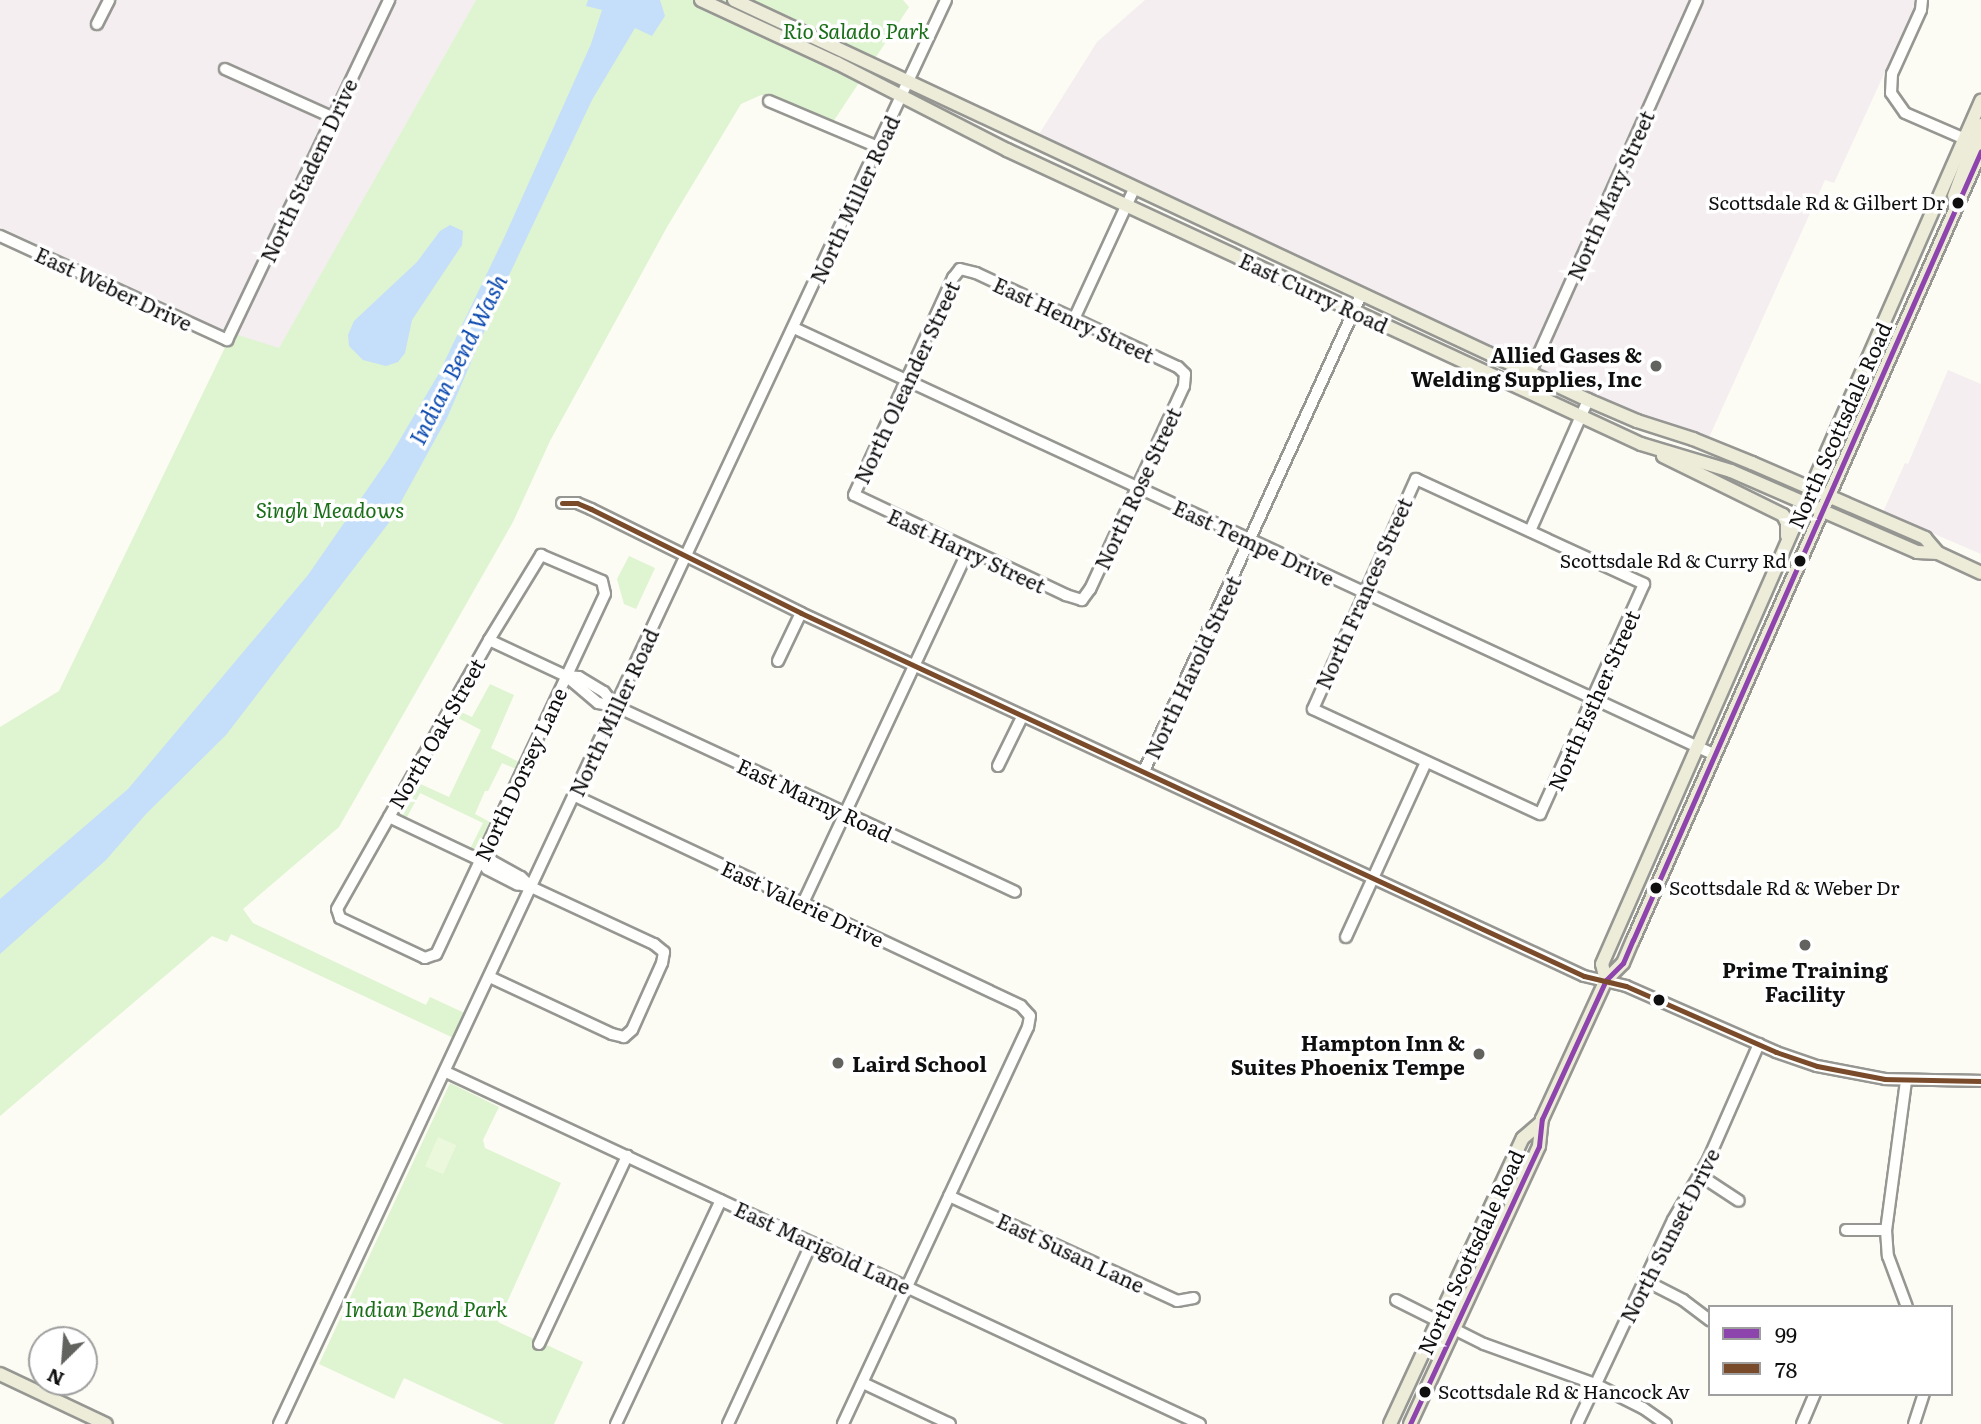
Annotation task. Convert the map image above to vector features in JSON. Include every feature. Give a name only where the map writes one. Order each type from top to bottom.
[{"type":"main road","name":"East Curry Road","points":[[701,0],[980,137],[1641,444],[1731,471],[1917,552],[1938,553],[1981,572]]},
{"type":"main road","name":"East Curry Road","points":[[734,0],[1588,400],[1636,421],[1693,439],[1925,538],[1938,553]]},
{"type":"main road","name":"North Scottsdale Road","points":[[1606,980],[1602,964],[1809,487],[1981,101]]},
{"type":"main road","points":[[1981,125],[1977,140],[1981,148]]},
{"type":"main road","points":[[1949,225],[1960,177],[1971,150],[1970,142],[1965,139]]},
{"type":"main road","name":"North Scottsdale Road","points":[[1410,1424],[1539,1146],[1540,1124],[1606,980],[1623,963],[1981,148]]},
{"type":"main road","points":[[1641,444],[1783,515],[1787,523],[1787,540]]},
{"type":"main road","name":"North Scottsdale Road","points":[[1390,1424],[1522,1138],[1540,1124]]},
{"type":"main road","points":[[0,1374],[106,1424]]},
{"type":"street","points":[[97,24],[109,0]]},
{"type":"street","name":"North Stadem Drive","points":[[227,340],[389,0]]},
{"type":"street","name":"North Miller Road","points":[[279,1424],[946,0]]},
{"type":"street","name":"North Mary Street","points":[[1523,389],[1697,0]]},
{"type":"street","points":[[1922,0],[1921,10],[1892,74],[1891,93],[1905,113],[1965,139]]},
{"type":"street","points":[[225,69],[332,117]]},
{"type":"street","points":[[769,101],[878,147]]},
{"type":"street","points":[[1074,319],[1134,189]]},
{"type":"street","name":"East Weber Drive","points":[[0,236],[227,340]]},
{"type":"street","name":"East Henry Street","points":[[960,269],[976,273],[1178,367],[1185,374]]},
{"type":"street","name":"North Oleander Street","points":[[854,495],[905,380],[953,278],[960,269]]},
{"type":"street","name":"North Harold Street","points":[[1144,771],[1361,295]]},
{"type":"street","name":"East Tempe Drive","points":[[794,328],[1715,755]]},
{"type":"street","name":"North Rose Street","points":[[1082,600],[1090,589],[1184,386],[1185,374]]},
{"type":"street","points":[[1530,531],[1588,400]]},
{"type":"street","name":"North Frances Street","points":[[1426,762],[1313,709],[1362,592],[1416,479],[1530,531]]},
{"type":"street","name":"East Harry Street","points":[[854,495],[968,550],[1082,600]]},
{"type":"street","points":[[562,503],[577,503],[1022,717],[1144,771],[1574,972],[1626,986],[1759,1044],[1829,1069],[1906,1081],[1981,1081]]},
{"type":"street","name":"North Esther Street","points":[[1426,762],[1540,814],[1594,699],[1644,584],[1530,531]]},
{"type":"street","points":[[803,903],[968,550]]},
{"type":"street","name":"North Oak Street","points":[[430,958],[425,958],[337,914],[340,901],[489,640],[541,555],[602,581],[606,587]]},
{"type":"street","name":"North Dorsey Lane","points":[[430,958],[436,954],[606,587]]},
{"type":"street","points":[[778,662],[801,613]]},
{"type":"street","name":"East Marny Road","points":[[489,640],[566,676],[575,686],[588,687],[598,703],[615,706],[1015,892]]},
{"type":"street","points":[[998,766],[1022,717]]},
{"type":"street","points":[[1346,937],[1426,762]]},
{"type":"street","name":"East Valerie Drive","points":[[573,795],[1021,1006],[1030,1016],[1028,1027],[949,1196]]},
{"type":"street","points":[[389,817],[480,860],[517,884],[531,887],[654,944],[664,952],[662,963],[632,1030],[624,1037],[612,1034],[490,977]]},
{"type":"street","name":"North Sunset Drive","points":[[1577,1424],[1674,1220],[1701,1176],[1759,1044]]},
{"type":"street","name":"East Marigold Lane","points":[[446,1072],[1200,1424]]},
{"type":"street","points":[[1906,1081],[1886,1230],[1888,1256],[1906,1305]]},
{"type":"street","points":[[539,1344],[627,1156]]},
{"type":"street","points":[[1701,1176],[1739,1201]]},
{"type":"street","points":[[844,1424],[949,1196]]},
{"type":"street","name":"East Susan Lane","points":[[949,1196],[1177,1301],[1194,1298]]},
{"type":"street","points":[[616,1424],[721,1200]]},
{"type":"street","points":[[1846,1230],[1886,1230]]},
{"type":"street","points":[[729,1424],[812,1242]]},
{"type":"street","points":[[1644,1280],[1683,1300],[1708,1319]]},
{"type":"street","points":[[1396,1300],[1454,1330],[1595,1384],[1643,1408],[1666,1424]]},
{"type":"street","points":[[863,1383],[950,1424]]},
{"type":"street","points":[[1802,1424],[1814,1396]]},
{"type":"street","points":[[1914,1424],[1923,1396]]},
{"type":"shaded area","points":[[0,0],[476,0],[279,349],[218,329],[0,227]]},
{"type":"shaded area","points":[[1145,0],[1918,0],[1834,183],[1825,180],[1707,442],[1573,387],[1036,139],[1097,42]]},
{"type":"shaded area","points":[[1948,370],[1981,384],[1981,554],[1883,512],[1905,463],[1908,464]]},
{"type":"green space","name":"Singh Meadows","points":[[476,0],[903,0],[909,7],[833,122],[771,96],[761,95],[741,104],[667,227],[550,441],[513,522],[339,827],[243,909],[253,923],[426,1005],[430,997],[471,1016],[460,1041],[231,934],[227,942],[212,936],[0,1116],[0,727],[59,691],[232,333],[279,348]]},
{"type":"green space","points":[[629,556],[655,568],[636,609],[624,604],[617,579]]},
{"type":"green space","points":[[490,684],[514,695],[491,748],[519,762],[516,769],[502,763],[488,791],[485,791],[475,814],[490,822],[478,849],[474,850],[470,849],[483,823],[420,793],[406,819],[399,812],[416,782],[449,797],[481,730],[458,718],[456,724],[451,722],[457,710],[472,717]]},
{"type":"green space","name":"Indian Bend Park","points":[[450,1083],[499,1107],[483,1140],[485,1148],[561,1183],[498,1322],[583,1362],[554,1424],[504,1424],[404,1378],[394,1399],[319,1364]]},
{"type":"green space","points":[[438,1137],[456,1145],[443,1174],[425,1166]]},
{"type":"water","name":"Indian Bend Wash","points":[[588,0],[660,0],[665,16],[652,36],[635,28],[592,100],[503,288],[447,418],[391,520],[226,735],[146,814],[106,860],[0,954],[0,899],[128,789],[308,575],[389,458],[438,375],[504,238],[591,44],[602,10],[586,6]]},
{"type":"water","points":[[450,225],[463,231],[462,245],[412,320],[405,353],[398,362],[386,366],[363,360],[349,346],[348,335],[354,321],[417,262],[440,231]]},
{"type":"transit line","name":"99","points":[[1410,1424],[1539,1146],[1542,1119],[1606,980],[1623,963],[1981,151]]},
{"type":"transit line","name":"78","points":[[562,503],[577,503],[591,509],[801,613],[1584,976],[1626,986],[1776,1052],[1817,1066],[1885,1079],[1981,1081]]},
{"type":"place","name":"Scottsdale Rd & Gilbert Dr","points":[[1958,203]]},
{"type":"place","name":"Allied Gases & Welding Supplies, Inc","points":[[1656,366]]},
{"type":"place","name":"Scottsdale Rd & Curry Rd","points":[[1800,561]]},
{"type":"place","name":"Scottsdale Rd & Weber Dr","points":[[1656,888]]},
{"type":"place","name":"Prime Training Facility","points":[[1805,945]]},
{"type":"place","name":"Hampton Inn & Suites Phoenix Tempe","points":[[1479,1054]]},
{"type":"place","name":"Laird School","points":[[838,1063]]},
{"type":"place","name":"Scottsdale Rd & Hancock Av","points":[[1425,1392]]},
{"type":"park label","name":"Rio Salado Park","points":[[856,30]]}]
